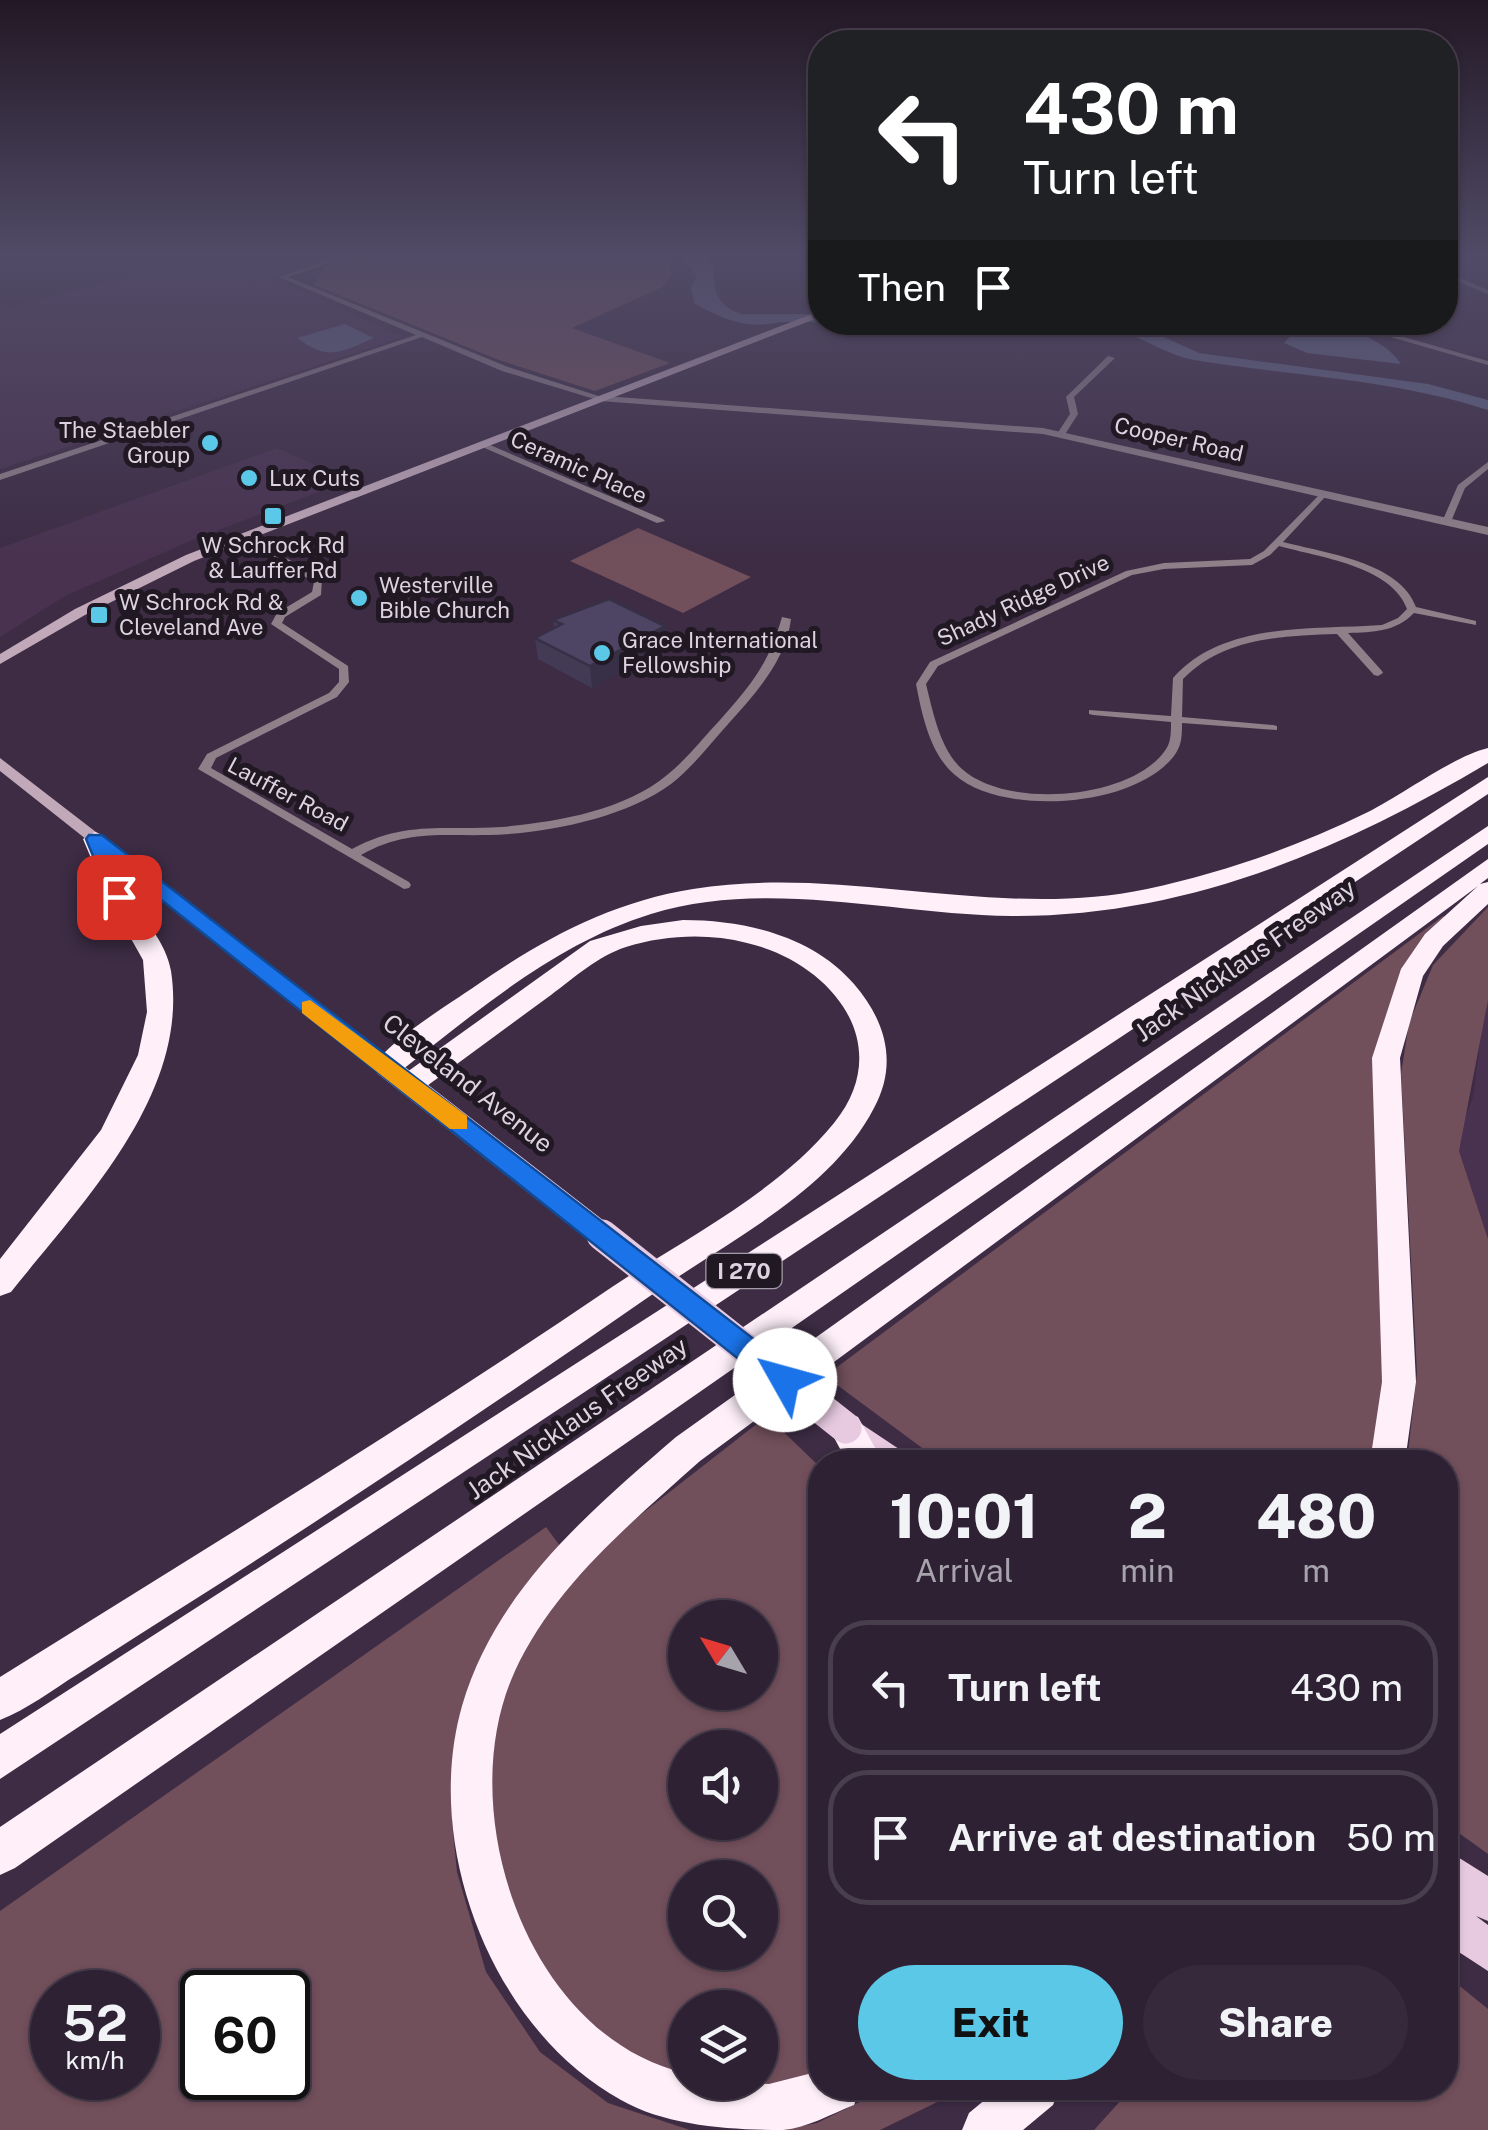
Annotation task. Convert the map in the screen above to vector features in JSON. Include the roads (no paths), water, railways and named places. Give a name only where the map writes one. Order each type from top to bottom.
[{"type":"highway","points":[[387,1067],[536,960],[610,919],[648,906],[696,896],[757,891],[1012,908],[1150,899],[1261,868],[1417,794],[1488,754]]},
{"type":"highway","name":"Jack Nicklaus Freeway","points":[[0,1758],[1488,784]]},
{"type":"highway","name":"Jack Nicklaus Freeway","points":[[0,1852],[1488,833]]},
{"type":"highway","points":[[0,1282],[95,1160],[146,1072],[155,1044],[160,1009],[158,968],[119,897],[96,839]]},
{"type":"highway","points":[[808,2099],[792,2105],[716,2105],[643,2086],[578,2042],[534,1991],[500,1932],[482,1870],[472,1802],[474,1751],[486,1692],[510,1646],[536,1601],[594,1532],[688,1448],[1488,867]]},
{"type":"highway","points":[[1390,1450],[1400,1382],[1386,1058],[1410,975],[1434,940],[1488,890]]},
{"type":"highway","points":[[0,1700],[499,1384],[750,1209],[812,1161],[847,1125],[873,1082],[876,1056],[858,1003],[820,963],[748,934],[690,927],[626,937],[599,947],[410,1084]]},
{"type":"highway","points":[[846,1428],[859,1450]]},
{"type":"highway","points":[[986,2130],[1022,2100]]},
{"type":"main road","points":[[0,660],[140,581],[709,357]]},
{"type":"main road","name":"Cleveland Avenue","points":[[0,763],[875,1450]]},
{"type":"main road","points":[[1458,1879],[1488,1901]]},
{"type":"main road","points":[[1458,1927],[1488,1951]]},
{"type":"street","points":[[0,477],[355,357]]},
{"type":"street","name":"Cooper Road","points":[[475,357],[604,399],[1061,434],[1488,530]]},
{"type":"street","points":[[1061,434],[1074,414],[1070,397],[1111,358]]},
{"type":"street","name":"Ceramic Place","points":[[483,444],[660,522]]},
{"type":"street","points":[[1448,522],[1461,487],[1488,465]]},
{"type":"street","name":"Shady Ridge Drive","points":[[1177,720],[1173,748],[1155,769],[1124,785],[1092,792],[1005,794],[966,780],[946,758],[922,684],[934,664],[1128,573],[1164,566],[1252,562],[1276,544],[1323,494]]},
{"type":"street","name":"Lauffer Road","points":[[244,537],[319,581],[317,593],[281,615],[276,624],[344,668],[344,682],[333,696],[211,756],[204,769],[355,853],[404,885]]},
{"type":"street","points":[[1276,544],[1389,578],[1407,592],[1412,609]]},
{"type":"street","points":[[1412,609],[1472,623]]},
{"type":"street","points":[[1177,720],[1178,678],[1206,652],[1236,642],[1394,624],[1412,609]]},
{"type":"street","points":[[355,853],[396,832],[496,831],[562,822],[643,795],[670,778],[743,701],[786,634],[786,619]]},
{"type":"street","points":[[1341,632],[1378,673]]},
{"type":"street","points":[[1093,712],[1273,728]]},
{"type":"water","points":[[1185,357],[1232,357],[1428,384],[1488,400],[1488,410],[1416,391]]},
{"type":"water","points":[[1345,357],[1395,357],[1401,364]]},
{"type":"place","name":"The Staebler Group","points":[[210,443]]},
{"type":"place","name":"Lux Cuts","points":[[249,478]]},
{"type":"place","name":"W Schrock Rd & Lauffer Rd","points":[[273,516]]},
{"type":"place","name":"Westerville Bible Church","points":[[359,598]]},
{"type":"place","name":"W Schrock Rd & Cleveland Ave","points":[[99,615]]},
{"type":"place","name":"Grace International Fellowship","points":[[602,653]]}]
